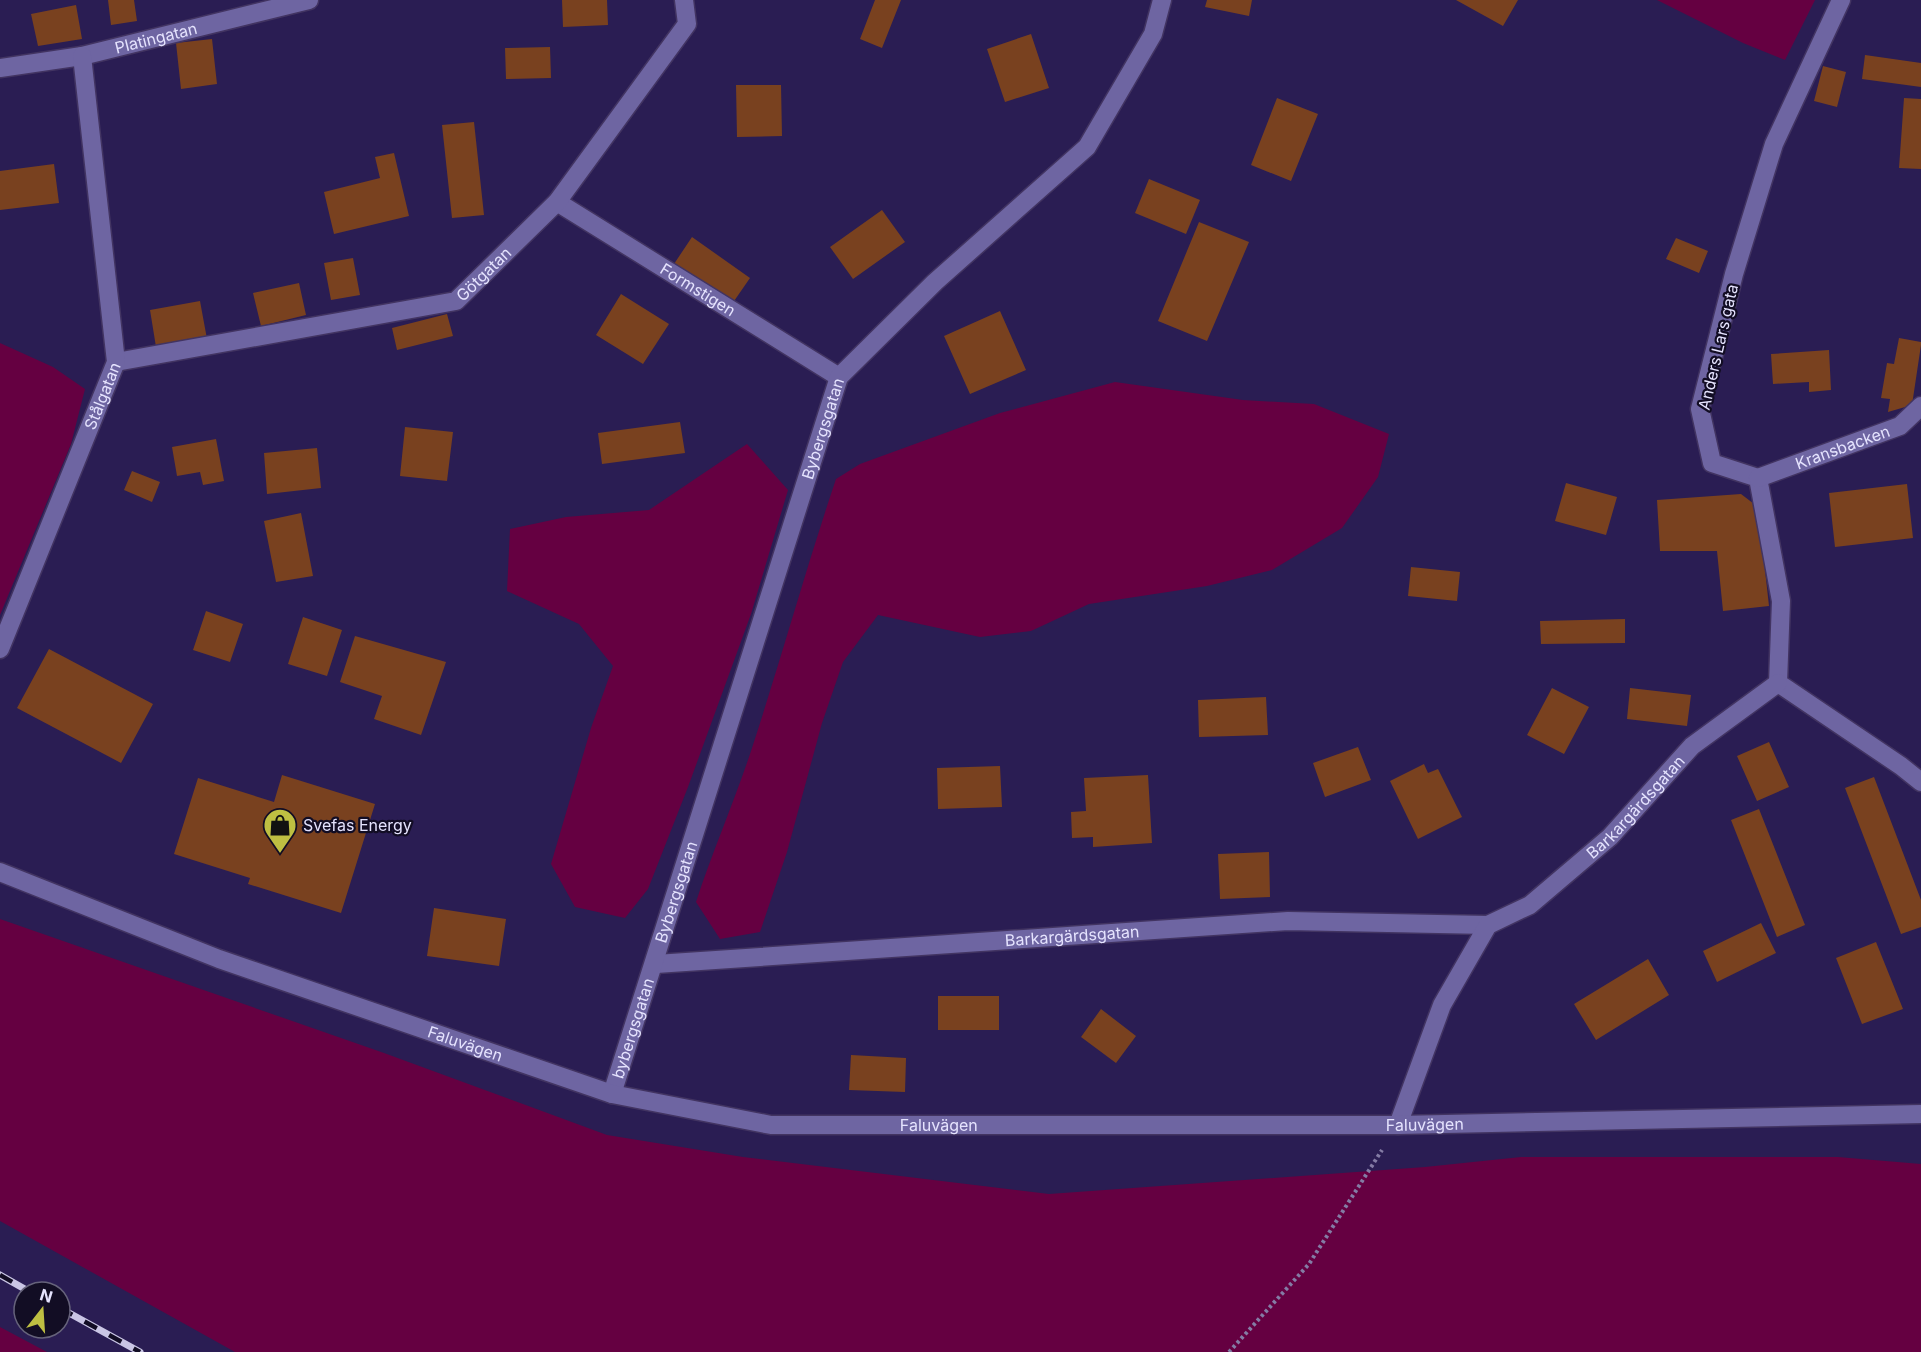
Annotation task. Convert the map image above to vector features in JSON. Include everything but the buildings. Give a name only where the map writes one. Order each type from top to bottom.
[{"type":"street","name":"Platingatan","points":[[0,68],[82,56],[309,0]]},
{"type":"street","name":"Götgatan","points":[[116,362],[456,301],[558,202],[687,24],[684,0]]},
{"type":"street","name":"Bybergsgatan","points":[[656,964],[839,378],[935,282],[1087,147],[1153,34],[1162,0]]},
{"type":"street","name":"Anders Lars gata","points":[[1758,478],[1712,463],[1700,409],[1734,273],[1774,144],[1841,0]]},
{"type":"street","name":"Stålgatan","points":[[0,649],[116,362],[82,56]]},
{"type":"street","name":"Formstigen","points":[[558,202],[839,378]]},
{"type":"street","name":"Kransbacken","points":[[1758,478],[1900,426],[1921,406]]},
{"type":"street","points":[[1758,478],[1781,601],[1778,683],[1921,782]]},
{"type":"street","name":"Barkargärdsgatan","points":[[656,964],[1288,921],[1488,925],[1530,905],[1610,837],[1692,746],[1778,683]]},
{"type":"street","name":"Faluvägen","points":[[0,872],[219,959],[612,1094],[771,1125],[1398,1125],[1921,1114]]},
{"type":"street","points":[[1398,1125],[1442,1005],[1488,925]]},
{"type":"street","name":"bybergsgatan","points":[[612,1094],[656,964]]},
{"type":"path","points":[[1229,1352],[1309,1264],[1398,1125]]},
{"type":"shaded area","points":[[1657,0],[1815,0],[1785,60],[1743,43]]},
{"type":"shaded area","points":[[0,343],[53,367],[85,389],[71,444],[0,615]]},
{"type":"shaded area","points":[[1115,382],[1243,400],[1314,404],[1389,434],[1378,477],[1342,528],[1272,570],[1207,586],[1089,604],[1031,631],[980,637],[878,615],[843,662],[822,723],[787,852],[760,932],[720,939],[696,902],[752,748],[836,479],[860,464],[1000,413]]},
{"type":"shaded area","points":[[747,444],[788,490],[751,614],[688,787],[648,889],[625,918],[575,907],[551,864],[591,728],[613,666],[579,624],[507,591],[510,529],[566,517],[649,510]]},
{"type":"shaded area","points":[[0,919],[384,1053],[607,1135],[743,1157],[1049,1194],[1425,1167],[1521,1157],[1838,1157],[1921,1164],[1921,1352],[235,1352],[0,1221]]},
{"type":"shaded area","points":[[0,1327],[12,1333],[12,1340],[24,1340],[47,1352],[0,1352]]},
{"type":"railway","points":[[0,1275],[12,1282]]},
{"type":"railway","points":[[72,1315],[140,1352]]},
{"type":"place","name":"Svefas Energy","points":[[280,854]]}]
